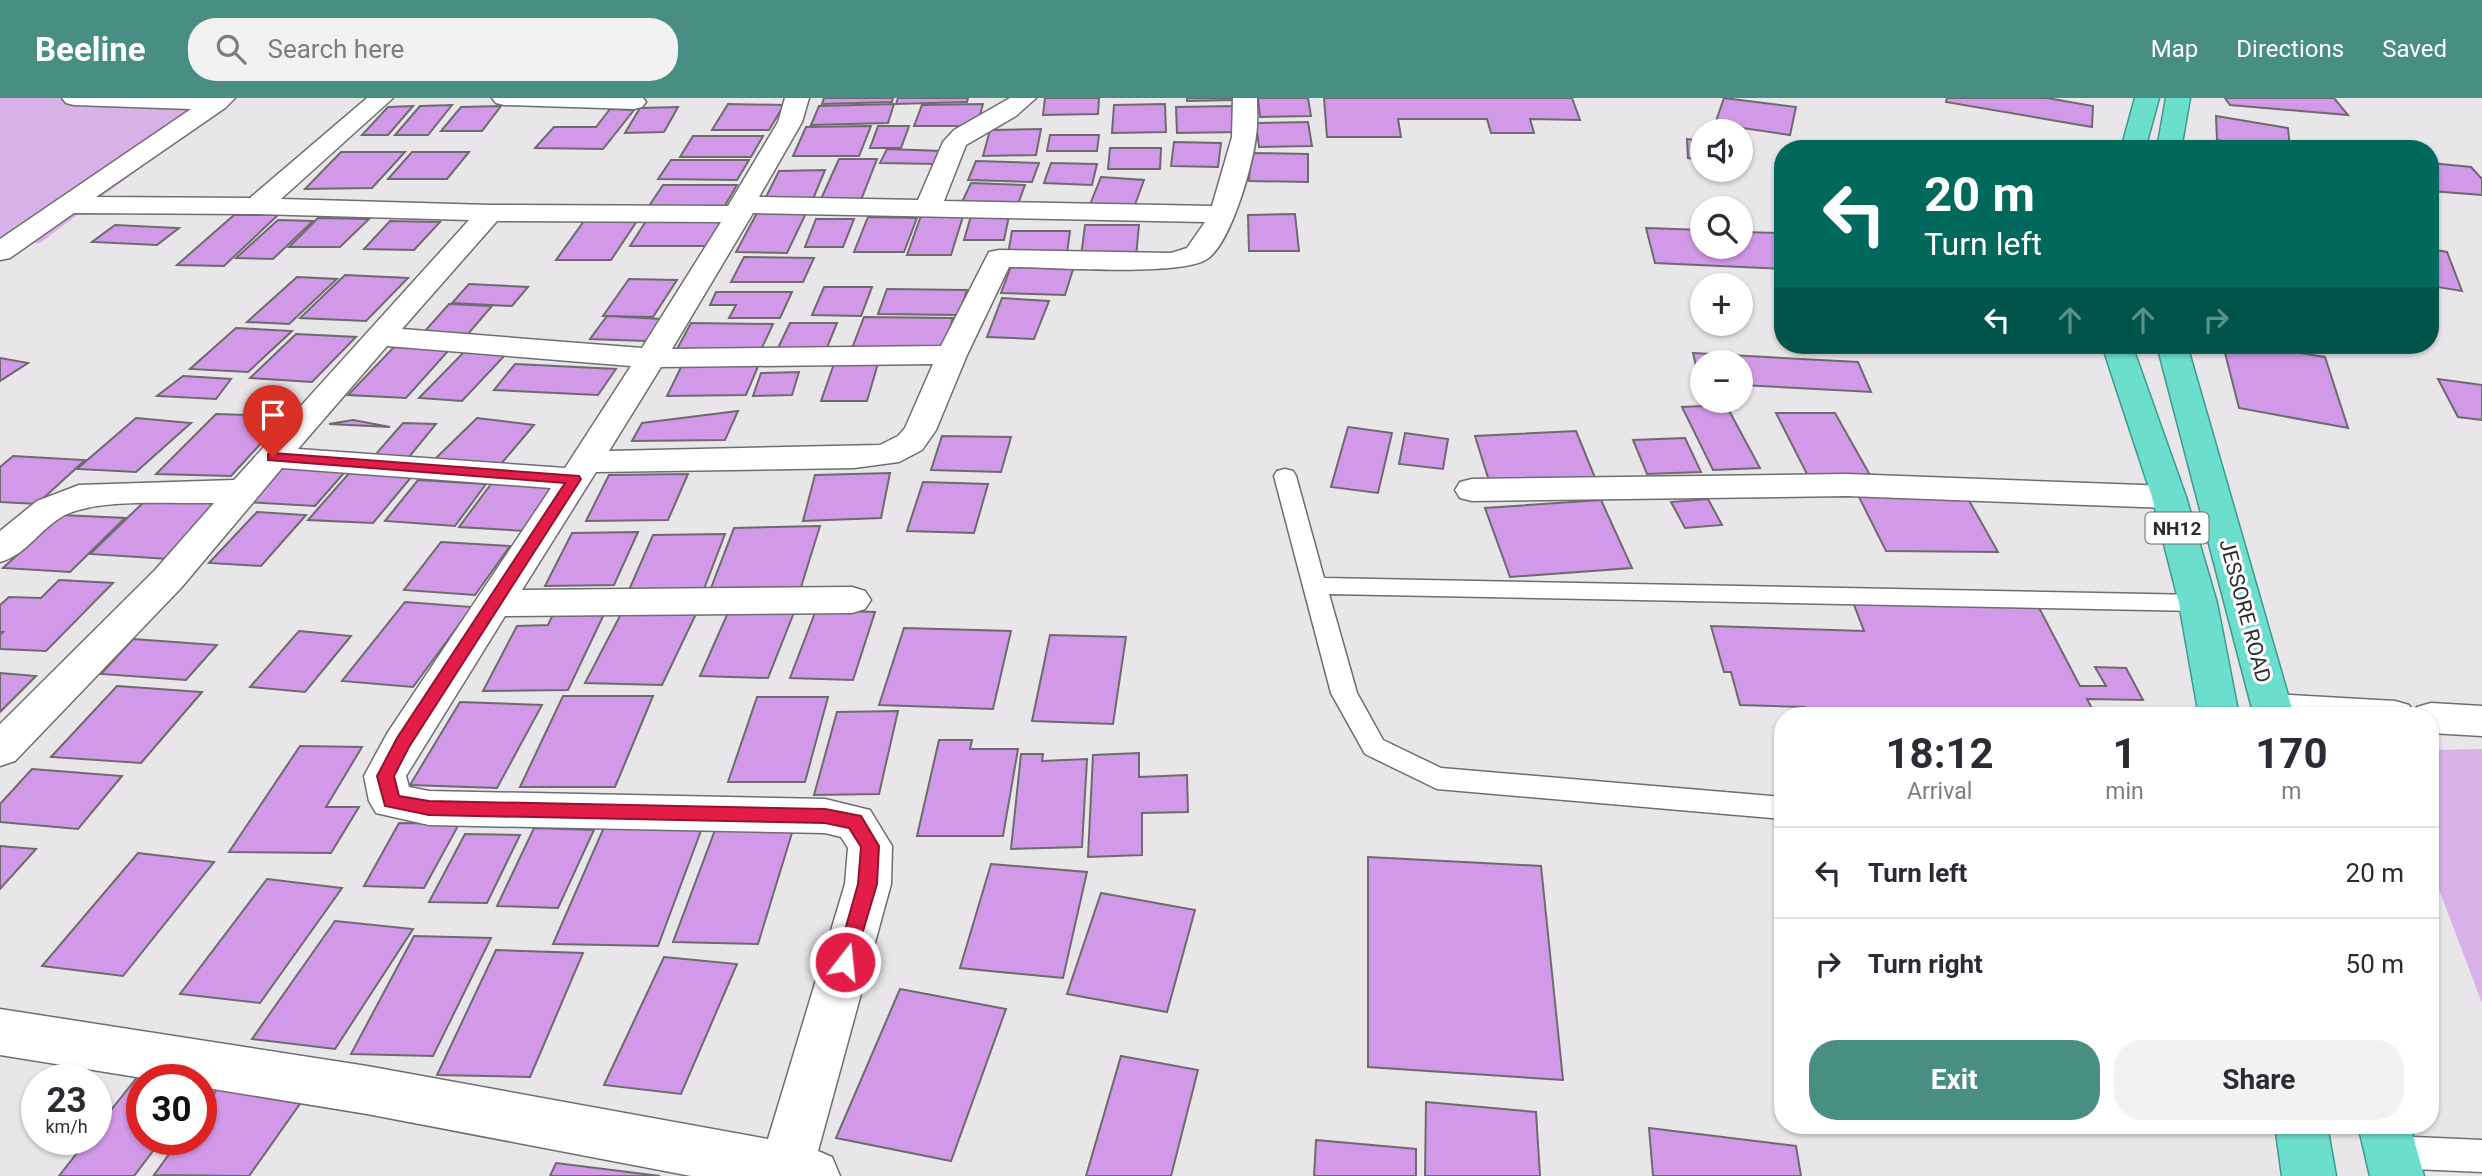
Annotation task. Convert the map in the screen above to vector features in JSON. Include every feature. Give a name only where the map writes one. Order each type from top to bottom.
[{"type":"highway","points":[[2135,140],[2147,98]]},
{"type":"highway","points":[[2171,140],[2178,98]]},
{"type":"highway","name":"NH12","points":[[2120,354],[2169,497],[2198,603],[2217,707]]},
{"type":"highway","name":"JESSORE ROAD","points":[[2174,354],[2272,707]]},
{"type":"highway","points":[[2302,1134],[2309,1176]]},
{"type":"street","points":[[74,98],[220,100]]},
{"type":"street","points":[[257,206],[381,98]]},
{"type":"street","points":[[504,98],[634,102]]},
{"type":"street","points":[[0,1032],[367,1090],[794,1173],[868,884],[870,846],[855,822],[825,816],[429,808],[391,801],[385,776],[403,743],[651,358],[790,122],[797,98]]},
{"type":"street","points":[[928,208],[956,142],[963,133],[1000,115],[1024,98]]},
{"type":"street","points":[[273,457],[580,470],[887,455],[910,443],[920,430],[952,355],[999,258],[1172,261],[1197,254],[1207,243],[1223,214],[1244,137],[1244,98]]},
{"type":"street","points":[[0,251],[220,100]]},
{"type":"street","points":[[70,205],[257,206],[490,213],[928,208],[1223,214]]},
{"type":"street","points":[[0,750],[168,579],[378,336],[490,213]]},
{"type":"street","points":[[378,336],[651,358],[952,355]]},
{"type":"street","points":[[1472,490],[1847,485],[2169,497]]},
{"type":"street","points":[[0,550],[48,509],[79,496],[244,491]]},
{"type":"street","points":[[494,603],[852,600]]},
{"type":"street","points":[[2439,718],[2482,720]]},
{"type":"lane","points":[[1285,476],[1344,693],[1374,747],[1437,778],[1774,807]]},
{"type":"lane","points":[[1315,586],[2198,603]]},
{"type":"lane","points":[[2391,1151],[2482,1156]]},
{"type":"shaded area","points":[[0,98],[233,98],[40,243],[0,242]]},
{"type":"shaded area","points":[[2482,749],[2482,1003],[2439,889],[2439,750]]},
{"type":"building","points":[[824,98],[893,98],[892,102],[822,104]]},
{"type":"building","points":[[898,98],[968,98],[967,102],[896,104]]},
{"type":"building","points":[[1045,98],[1099,98],[1098,114],[1043,115]]},
{"type":"building","points":[[1187,98],[1237,98],[1237,100],[1187,101]]},
{"type":"building","points":[[1258,98],[1308,98],[1311,116],[1260,117]]},
{"type":"building","points":[[1324,98],[1572,98],[1580,120],[1530,119],[1534,133],[1491,133],[1487,119],[1398,119],[1401,137],[1327,137]]},
{"type":"building","points":[[1724,98],[1796,107],[1790,135],[1753,130],[1753,119],[1717,119]]},
{"type":"building","points":[[1947,98],[2047,98],[2093,106],[2092,127],[1946,102]]},
{"type":"building","points":[[2225,98],[2334,98],[2348,115],[2230,105]]},
{"type":"building","points":[[728,104],[784,105],[769,130],[712,130]]},
{"type":"building","points":[[894,104],[888,123],[811,125],[819,106]]},
{"type":"building","points":[[983,104],[977,126],[914,126],[922,105]]},
{"type":"building","points":[[1165,104],[1166,132],[1112,133],[1114,105]]},
{"type":"building","points":[[452,105],[428,135],[395,135],[420,106]]},
{"type":"building","points":[[413,106],[388,135],[362,135],[388,107]]},
{"type":"building","points":[[501,106],[482,131],[441,131],[461,107]]},
{"type":"building","points":[[1235,106],[1238,132],[1177,133],[1176,107]]},
{"type":"building","points":[[678,107],[664,132],[625,133],[640,108]]},
{"type":"building","points":[[610,109],[634,110],[603,149],[535,148],[554,127],[596,127]]},
{"type":"building","points":[[2216,116],[2288,128],[2289,140],[2217,140]]},
{"type":"building","points":[[1308,122],[1312,146],[1259,147],[1256,123]]},
{"type":"building","points":[[871,126],[859,156],[793,156],[806,127]]},
{"type":"building","points":[[878,126],[909,126],[901,148],[870,148]]},
{"type":"building","points":[[1041,129],[1036,155],[983,156],[990,130]]},
{"type":"building","points":[[1050,135],[1099,135],[1097,151],[1047,151]]},
{"type":"building","points":[[693,136],[763,136],[751,157],[680,157]]},
{"type":"building","points":[[1687,139],[1690,139],[1688,158]]},
{"type":"building","points":[[1174,142],[1221,143],[1218,167],[1171,166]]},
{"type":"building","points":[[1110,148],[1161,148],[1160,169],[1108,169]]},
{"type":"building","points":[[887,149],[942,151],[936,164],[880,163]]},
{"type":"building","points":[[341,152],[405,152],[372,188],[305,189]]},
{"type":"building","points":[[412,152],[469,152],[447,179],[388,179]]},
{"type":"building","points":[[1251,153],[1308,154],[1308,182],[1249,181]]},
{"type":"building","points":[[839,159],[877,159],[861,200],[821,199]]},
{"type":"building","points":[[671,160],[749,160],[737,180],[658,179]]},
{"type":"building","points":[[976,161],[1039,163],[1032,182],[968,180]]},
{"type":"building","points":[[1051,163],[1097,164],[1092,185],[1044,183]]},
{"type":"building","points":[[2439,164],[2471,167],[2482,179],[2482,195],[2439,192]]},
{"type":"building","points":[[825,170],[813,199],[765,199],[779,171]]},
{"type":"building","points":[[1101,177],[1144,180],[1133,210],[1089,207]]},
{"type":"building","points":[[971,183],[1025,185],[1018,204],[962,202]]},
{"type":"building","points":[[663,185],[737,185],[724,207],[649,206]]},
{"type":"building","points":[[758,211],[807,211],[787,253],[736,252]]},
{"type":"building","points":[[922,213],[964,213],[951,255],[907,255]]},
{"type":"building","points":[[1295,214],[1299,251],[1249,251],[1248,215]]},
{"type":"building","points":[[234,215],[278,215],[224,266],[177,265]]},
{"type":"building","points":[[971,216],[1009,216],[1004,240],[964,240]]},
{"type":"building","points":[[868,217],[917,218],[904,252],[854,252]]},
{"type":"building","points":[[318,218],[369,219],[340,247],[289,247]]},
{"type":"building","points":[[648,218],[723,218],[708,246],[630,246]]},
{"type":"building","points":[[816,219],[854,219],[843,247],[805,247]]},
{"type":"building","points":[[278,220],[313,221],[273,259],[236,258]]},
{"type":"building","points":[[390,221],[440,222],[414,250],[364,249]]},
{"type":"building","points":[[584,221],[637,221],[611,260],[556,260]]},
{"type":"building","points":[[115,225],[179,228],[157,245],[92,242]]},
{"type":"building","points":[[1085,225],[1139,225],[1136,257],[1081,257]]},
{"type":"building","points":[[1646,228],[1690,230],[1690,259],[1753,259],[1753,232],[1774,233],[1774,269],[1655,263]]},
{"type":"building","points":[[1012,231],[1070,231],[1067,253],[1008,254]]},
{"type":"building","points":[[2439,250],[2447,252],[2462,291],[2439,287]]},
{"type":"building","points":[[744,257],[814,258],[803,282],[731,282]]},
{"type":"building","points":[[1013,261],[1075,263],[1065,295],[1001,293]]},
{"type":"building","points":[[345,275],[408,278],[366,321],[300,318]]},
{"type":"building","points":[[297,277],[337,279],[289,324],[247,322]]},
{"type":"building","points":[[629,279],[677,280],[653,317],[603,316]]},
{"type":"building","points":[[469,284],[528,287],[512,306],[452,303]]},
{"type":"building","points":[[824,287],[872,287],[861,316],[812,315]]},
{"type":"building","points":[[887,289],[967,290],[959,315],[878,314]]},
{"type":"building","points":[[716,292],[792,292],[780,318],[729,318],[736,305],[710,305]]},
{"type":"building","points":[[1002,298],[1049,301],[1034,339],[987,337]]},
{"type":"building","points":[[449,304],[492,306],[468,334],[424,332]]},
{"type":"building","points":[[607,316],[662,319],[646,341],[590,339]]},
{"type":"building","points":[[864,317],[953,318],[942,352],[851,351]]},
{"type":"building","points":[[691,323],[773,324],[760,352],[676,351]]},
{"type":"building","points":[[790,323],[837,323],[826,350],[777,350]]},
{"type":"building","points":[[236,328],[292,331],[248,372],[190,369]]},
{"type":"building","points":[[296,334],[356,337],[312,382],[250,378]]},
{"type":"building","points":[[394,347],[449,350],[406,398],[348,395]]},
{"type":"building","points":[[468,348],[508,352],[462,401],[419,398]]},
{"type":"building","points":[[2225,354],[2306,354],[2325,357],[2348,428],[2239,408]]},
{"type":"building","points":[[1753,356],[1858,362],[1871,392],[1753,386]]},
{"type":"building","points":[[0,358],[28,363],[0,381]]},
{"type":"building","points":[[879,360],[867,401],[821,401],[835,361]]},
{"type":"building","points":[[515,364],[616,369],[598,395],[494,390]]},
{"type":"building","points":[[759,364],[746,395],[667,396],[682,365]]},
{"type":"building","points":[[799,372],[792,395],[753,396],[761,373]]},
{"type":"building","points":[[183,376],[231,379],[216,399],[157,396]]},
{"type":"building","points":[[2438,379],[2482,385],[2482,420],[2458,417]]},
{"type":"building","points":[[1682,407],[1690,407],[1690,413],[1730,413],[1760,468],[1713,470]]},
{"type":"building","points":[[738,411],[725,440],[632,441],[642,423]]},
{"type":"building","points":[[1776,413],[1835,413],[1870,475],[1808,476]]},
{"type":"building","points":[[216,414],[286,416],[231,476],[156,474]]},
{"type":"building","points":[[136,418],[191,423],[136,472],[77,469]]},
{"type":"building","points":[[477,418],[534,425],[500,465],[434,460]]},
{"type":"building","points":[[353,420],[390,427],[329,424]]},
{"type":"building","points":[[403,423],[436,424],[409,457],[375,455]]},
{"type":"building","points":[[1348,427],[1392,433],[1378,493],[1331,487]]},
{"type":"building","points":[[1576,431],[1596,480],[1490,484],[1475,436]]},
{"type":"building","points":[[1405,433],[1448,439],[1443,469],[1399,464]]},
{"type":"building","points":[[942,436],[1011,437],[1001,472],[931,470]]},
{"type":"building","points":[[1685,438],[1701,472],[1647,474],[1633,440]]},
{"type":"building","points":[[13,456],[85,460],[37,504],[0,502],[0,467]]},
{"type":"building","points":[[284,462],[350,466],[315,506],[247,502]]},
{"type":"building","points":[[351,471],[413,475],[373,523],[308,520]]},
{"type":"building","points":[[890,473],[881,518],[803,521],[815,475]]},
{"type":"building","points":[[688,474],[668,520],[586,521],[609,475]]},
{"type":"building","points":[[418,480],[486,484],[455,526],[385,521]]},
{"type":"building","points":[[923,482],[988,484],[974,533],[907,531]]},
{"type":"building","points":[[491,484],[555,488],[525,531],[459,527]]},
{"type":"building","points":[[150,496],[226,500],[169,559],[90,554]]},
{"type":"building","points":[[1859,497],[1967,497],[1998,552],[1886,551]]},
{"type":"building","points":[[1708,499],[1722,525],[1685,528],[1671,502]]},
{"type":"building","points":[[1601,500],[1632,568],[1510,577],[1485,508]]},
{"type":"building","points":[[257,512],[306,515],[261,566],[209,563]]},
{"type":"building","points":[[61,515],[125,518],[70,572],[3,568]]},
{"type":"building","points":[[820,526],[801,587],[711,588],[734,528]]},
{"type":"building","points":[[638,532],[614,585],[545,586],[572,533]]},
{"type":"building","points":[[725,534],[704,589],[629,590],[653,535]]},
{"type":"building","points":[[441,542],[510,546],[475,595],[404,590]]},
{"type":"building","points":[[59,580],[113,583],[46,651],[0,649],[0,635],[3,632],[0,632],[0,605],[9,597],[41,598]]},
{"type":"building","points":[[1851,597],[2037,604],[2080,686],[2106,686],[2095,667],[2126,668],[2143,700],[2087,699],[2091,707],[1740,705],[1731,672],[1724,672],[1711,626],[1864,631]]},
{"type":"building","points":[[405,602],[472,607],[413,687],[342,681]]},
{"type":"building","points":[[730,608],[795,610],[768,678],[700,676]]},
{"type":"building","points":[[555,610],[606,610],[568,690],[483,691],[517,626],[548,625]]},
{"type":"building","points":[[816,610],[875,612],[853,680],[790,678]]},
{"type":"building","points":[[622,612],[696,614],[662,685],[585,683]]},
{"type":"building","points":[[904,628],[1011,631],[993,709],[879,705]]},
{"type":"building","points":[[299,631],[351,636],[305,692],[250,687]]},
{"type":"building","points":[[1050,635],[1126,637],[1113,724],[1032,721]]},
{"type":"building","points":[[133,639],[217,645],[186,680],[101,674]]},
{"type":"building","points":[[0,673],[36,676],[0,712]]},
{"type":"building","points":[[117,686],[202,692],[141,763],[51,757]]},
{"type":"building","points":[[563,696],[653,696],[615,787],[520,787]]},
{"type":"building","points":[[757,697],[828,697],[805,782],[728,782]]},
{"type":"building","points":[[460,702],[542,705],[497,788],[410,785]]},
{"type":"building","points":[[898,711],[879,794],[814,795],[837,712]]},
{"type":"building","points":[[939,740],[972,740],[970,749],[1018,749],[1003,836],[917,836]]},
{"type":"building","points":[[300,746],[362,747],[326,807],[359,807],[331,853],[229,852]]},
{"type":"building","points":[[1139,753],[1139,777],[1187,775],[1188,812],[1142,813],[1142,855],[1088,857],[1093,755]]},
{"type":"building","points":[[1021,754],[1043,754],[1042,761],[1087,759],[1082,847],[1011,849]]},
{"type":"building","points":[[32,769],[122,776],[78,829],[0,822],[0,804]]},
{"type":"building","points":[[718,822],[795,823],[758,944],[673,942]]},
{"type":"building","points":[[399,823],[459,824],[424,888],[364,886]]},
{"type":"building","points":[[605,825],[702,828],[658,946],[553,944]]},
{"type":"building","points":[[534,828],[594,830],[558,908],[497,906]]},
{"type":"building","points":[[465,834],[520,835],[487,903],[429,902]]},
{"type":"building","points":[[0,846],[36,849],[0,889]]},
{"type":"building","points":[[138,853],[214,862],[123,976],[42,966]]},
{"type":"building","points":[[1368,857],[1541,866],[1563,1080],[1368,1067]]},
{"type":"building","points":[[991,864],[1087,872],[1063,978],[960,968]]},
{"type":"building","points":[[267,879],[342,888],[260,1003],[180,994]]},
{"type":"building","points":[[1101,893],[1195,910],[1167,1012],[1067,994]]},
{"type":"building","points":[[335,921],[413,929],[335,1049],[252,1039]]},
{"type":"building","points":[[414,936],[491,938],[433,1056],[351,1054]]},
{"type":"building","points":[[496,950],[583,953],[530,1077],[437,1075]]},
{"type":"building","points":[[664,957],[737,964],[681,1094],[604,1085]]},
{"type":"building","points":[[900,989],[1006,1009],[951,1161],[836,1138]]},
{"type":"building","points":[[1121,1056],[1198,1070],[1171,1176],[1086,1176]]},
{"type":"building","points":[[226,1077],[309,1091],[249,1176],[154,1175],[168,1155],[217,1155],[217,1089]]},
{"type":"building","points":[[126,1091],[126,1155],[150,1155],[134,1176],[59,1176],[75,1155],[112,1155],[112,1109]]},
{"type":"building","points":[[1426,1102],[1536,1112],[1540,1176],[1425,1176]]},
{"type":"building","points":[[1649,1128],[1796,1146],[1801,1176],[1653,1176]]},
{"type":"building","points":[[1316,1140],[1416,1149],[1416,1176],[1314,1176]]},
{"type":"building","points":[[556,1163],[660,1176],[550,1176]]},
{"type":"route","points":[[273,457],[574,479],[403,743],[385,776],[391,801],[429,808],[825,816],[855,822],[870,846],[868,884],[845,962]]}]
